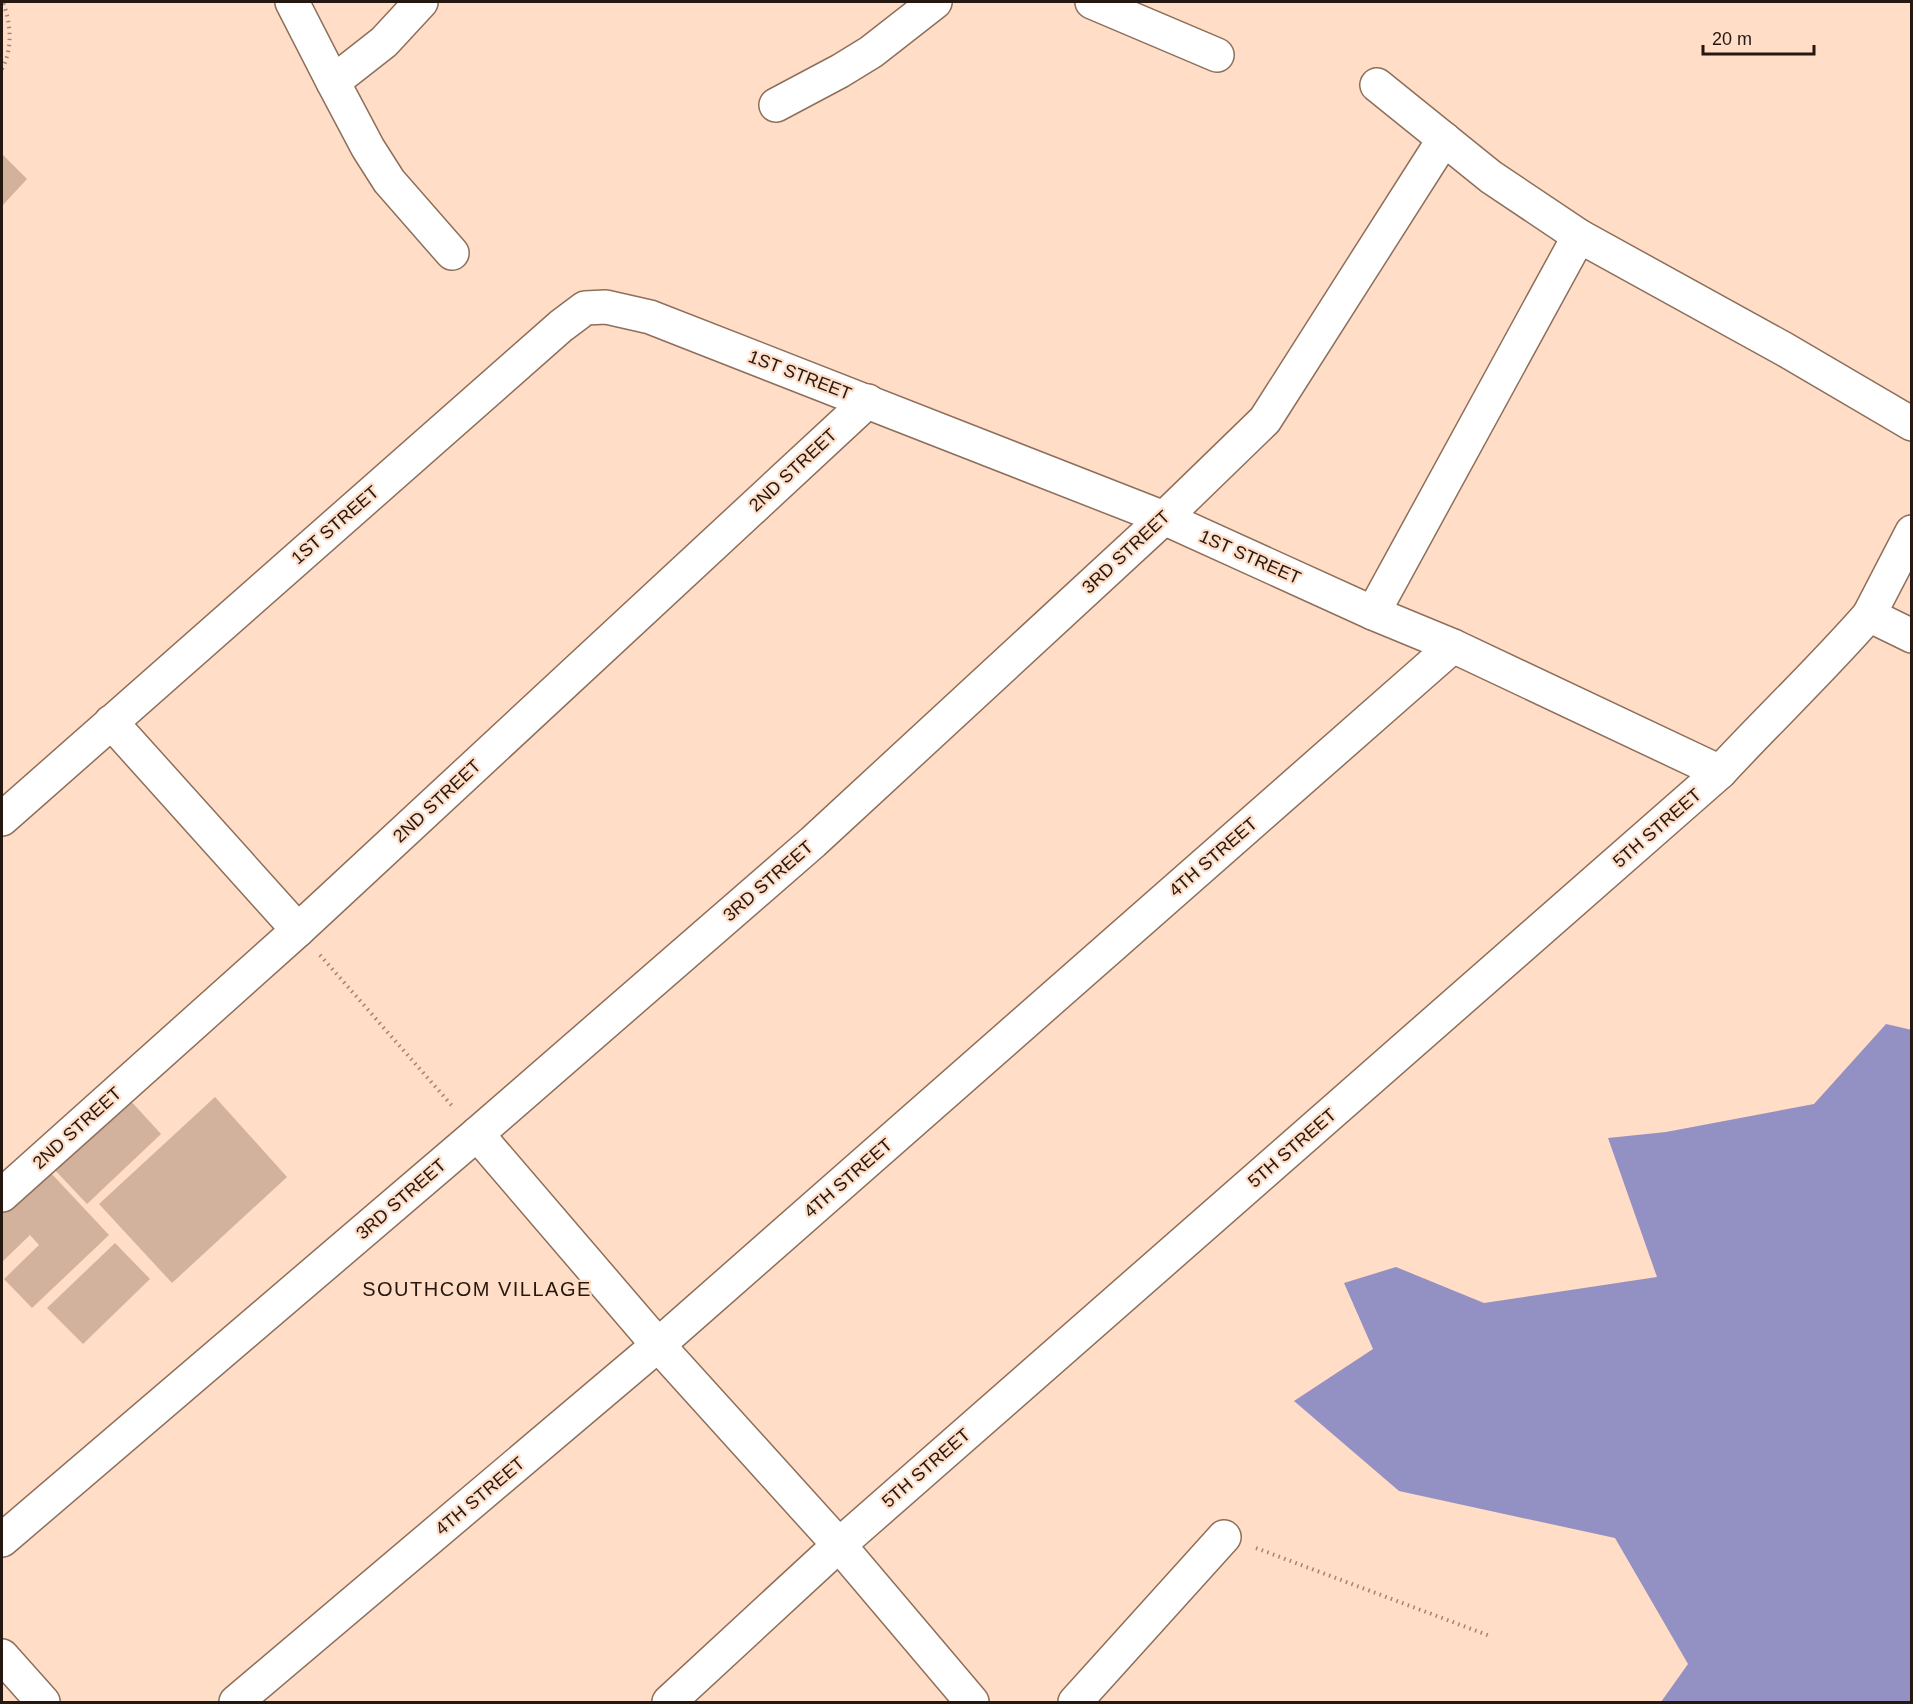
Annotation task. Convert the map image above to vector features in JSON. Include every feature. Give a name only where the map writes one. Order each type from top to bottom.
[{"type":"street","points":[[292,2],[368,148],[389,181],[452,253]]},
{"type":"street","points":[[333,82],[384,42],[421,2]]},
{"type":"street","points":[[776,105],[871,52],[935,2]]},
{"type":"street","points":[[1092,2],[1217,55]]},
{"type":"street","points":[[1377,85],[1491,177],[1579,236],[1784,349],[1911,424]]},
{"type":"street","name":"3RD STREET","points":[[2,1540],[477,1134],[813,842],[1164,518],[1265,420],[1444,139]]},
{"type":"street","points":[[1373,613],[1579,236]]},
{"type":"street","name":"1ST STREET","points":[[2,819],[561,326],[585,308],[606,307],[650,318],[1164,518],[1373,613],[1453,646],[1720,772]]},
{"type":"street","name":"2ND STREET","points":[[2,1195],[297,930],[868,401]]},
{"type":"street","name":"5TH STREET","points":[[669,1702],[839,1545],[1720,772],[1774,714],[1828,662],[1869,615],[1911,532]]},
{"type":"street","points":[[1869,615],[1911,636]]},
{"type":"street","name":"4TH STREET","points":[[236,1702],[658,1344],[1453,646]]},
{"type":"street","points":[[111,722],[297,930]]},
{"type":"street","points":[[477,1134],[658,1344],[839,1545],[972,1702]]},
{"type":"street","points":[[1075,1702],[1224,1537]]},
{"type":"street","points":[[3,1662],[43,1702]]},
{"type":"path","points":[[2,69],[10,49],[8,16],[3,2]]},
{"type":"path","points":[[297,930],[477,1134]]},
{"type":"path","points":[[1224,1537],[1490,1636]]},
{"type":"shaded area","points":[[1886,1024],[1912,1030],[1911,1702],[1661,1702],[1688,1664],[1615,1538],[1399,1491],[1294,1401],[1373,1349],[1344,1283],[1396,1267],[1484,1303],[1657,1277],[1608,1138],[1666,1132],[1814,1104]]},
{"type":"building","points":[[2,154],[27,179],[2,206]]},
{"type":"building","points":[[215,1097],[287,1177],[172,1283],[99,1204]]},
{"type":"building","points":[[128,1098],[161,1134],[87,1204],[53,1168]]},
{"type":"building","points":[[49,1171],[109,1235],[32,1308],[4,1279],[39,1245],[30,1235],[2,1262],[2,1214]]},
{"type":"building","points":[[115,1243],[150,1279],[83,1344],[47,1308]]},
{"type":"district","name":"SOUTHCOM VILLAGE","points":[[477,1289]]}]
